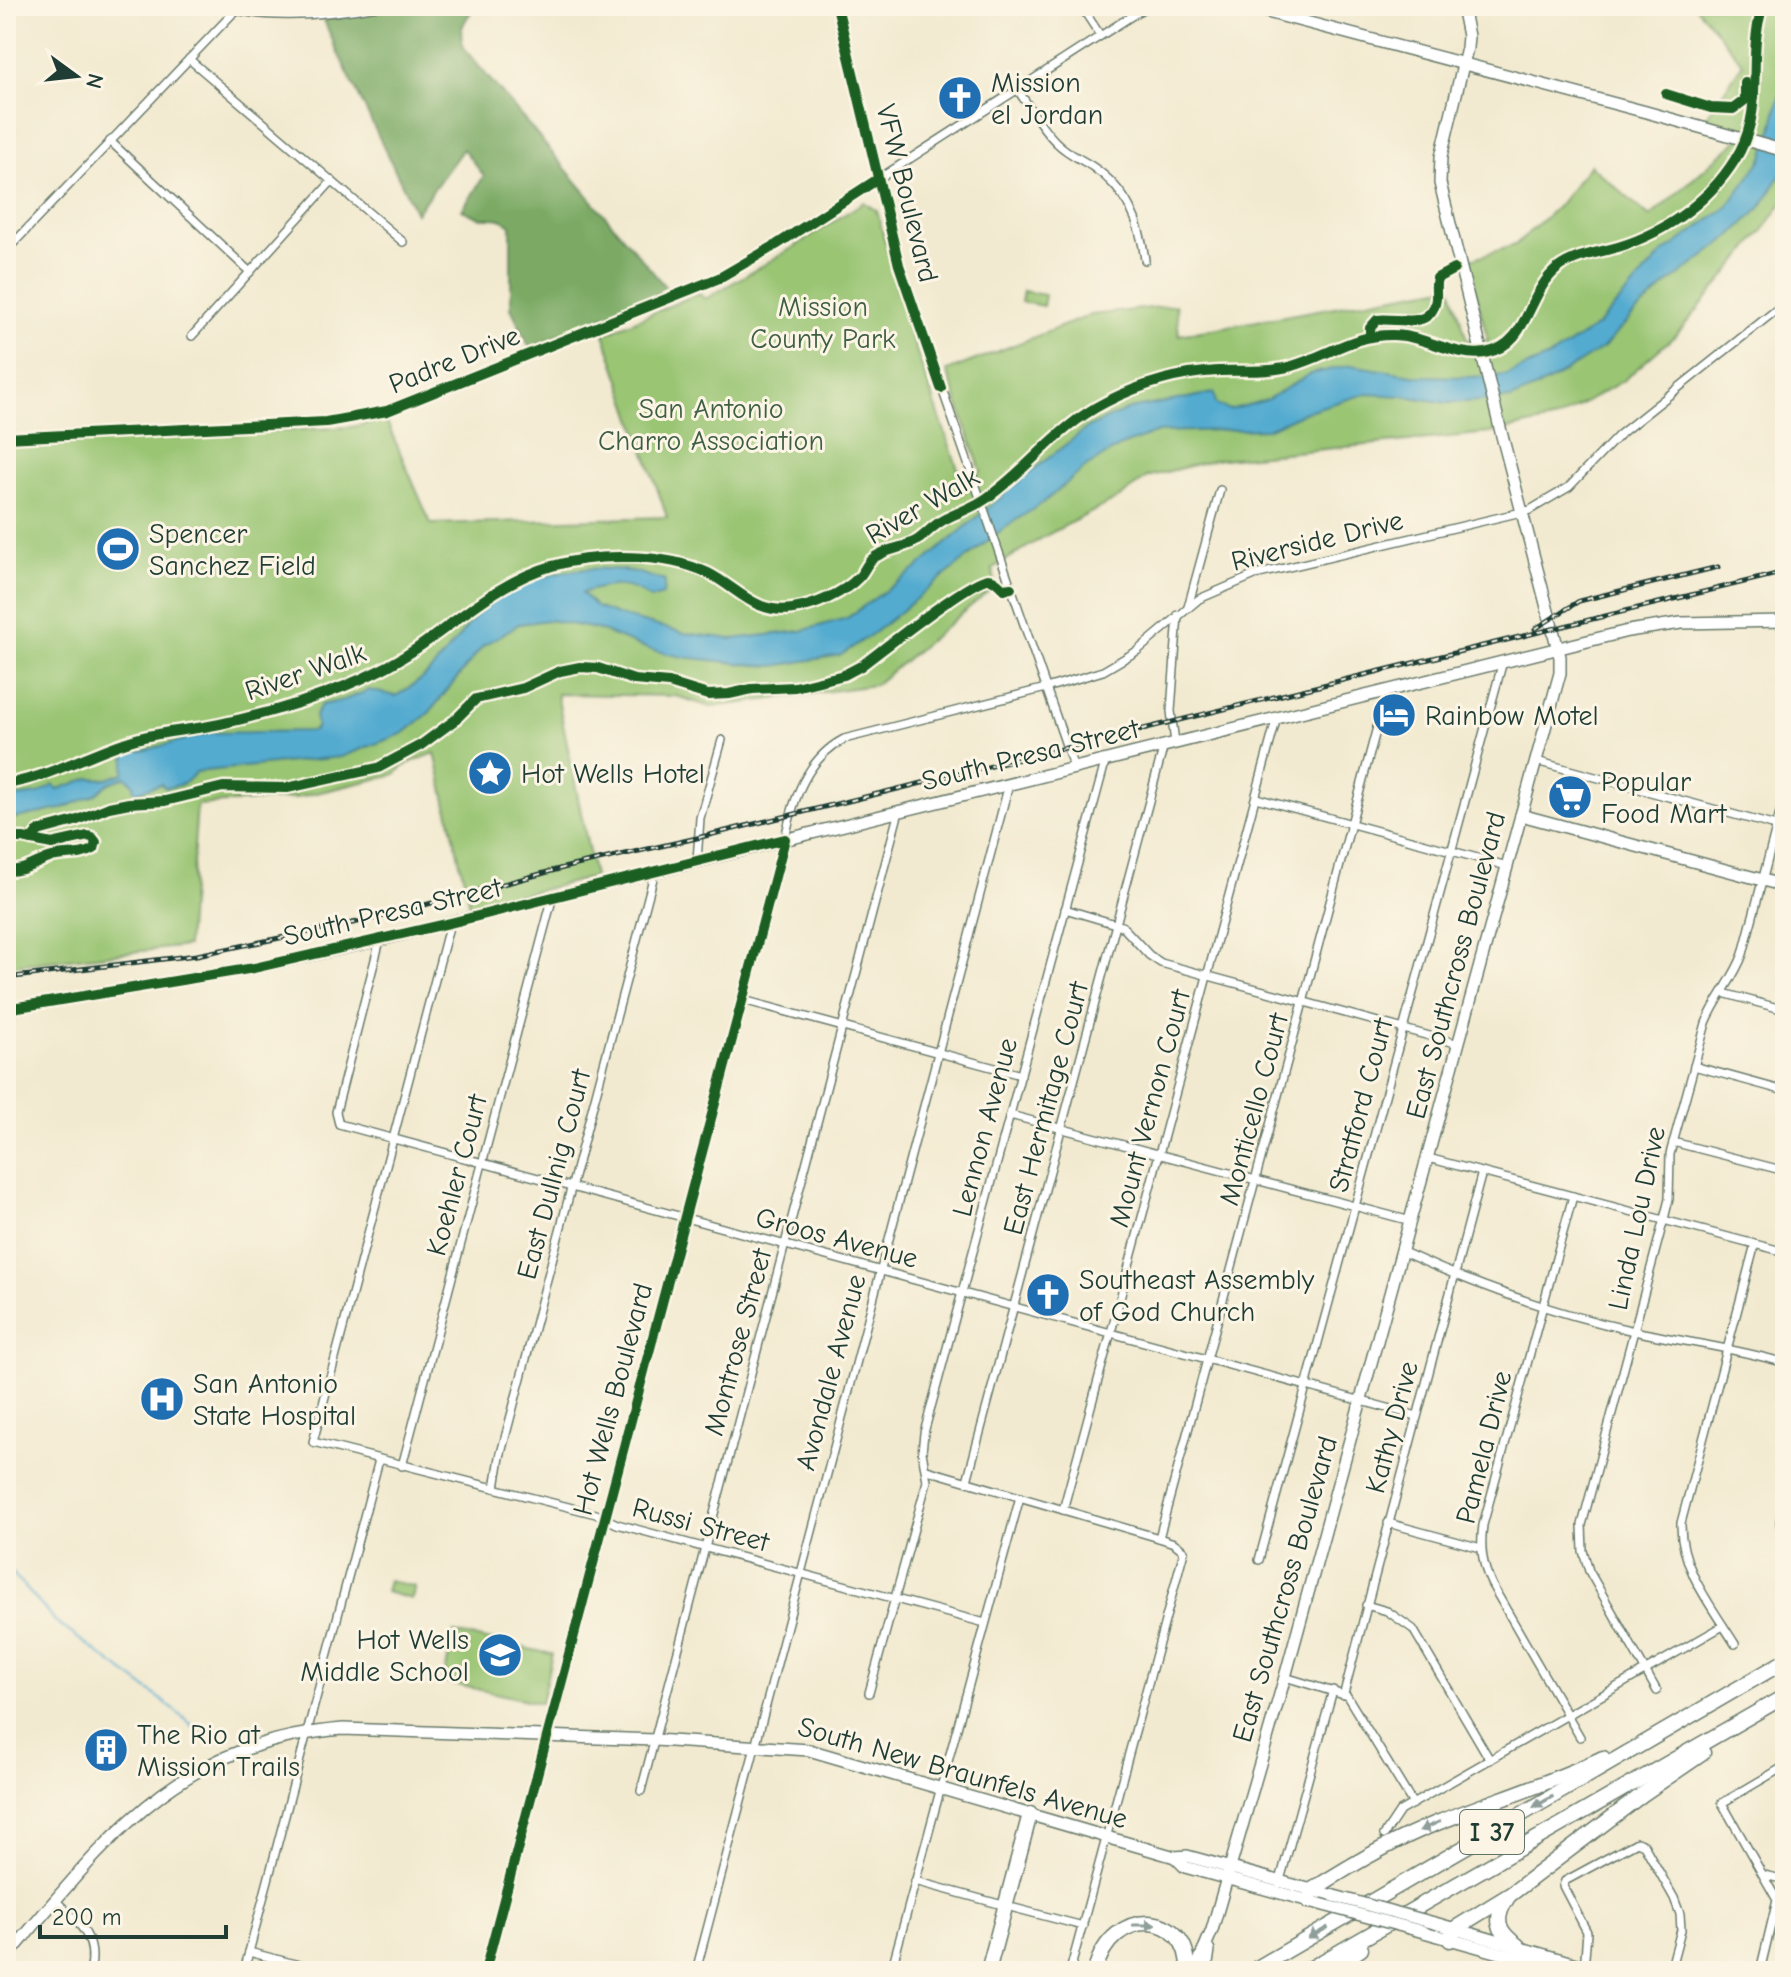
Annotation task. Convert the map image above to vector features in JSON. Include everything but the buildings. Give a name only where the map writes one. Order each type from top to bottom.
[{"type":"highway","name":"I 37","points":[[1252,1971],[1785,1661]]},
{"type":"highway","points":[[1314,1898],[1390,1845],[1434,1823],[1590,1764],[1684,1712],[1731,1693]]},
{"type":"highway","name":"I 37","points":[[1306,1971],[1785,1696]]},
{"type":"highway","points":[[1452,1934],[1706,1750],[1733,1726]]},
{"type":"highway","points":[[988,1971],[1030,1814]]},
{"type":"highway","points":[[1329,1971],[1454,1886]]},
{"type":"highway","points":[[1511,1894],[1499,1917],[1501,1931],[1518,1946]]},
{"type":"highway","points":[[1095,1971],[1105,1946],[1116,1933],[1130,1925],[1144,1923],[1165,1928],[1177,1937],[1188,1957],[1188,1971]]},
{"type":"main road","points":[[1245,6],[1785,151]]},
{"type":"main road","name":"East Southcross Boulevard","points":[[1195,1971],[1212,1930],[1285,1677],[1560,673],[1561,664],[1440,183],[1439,170],[1464,66],[1468,36],[1462,6]]},
{"type":"main road","name":"South Presa Street","points":[[6,1009],[240,970],[380,940],[1628,631],[1681,623],[1785,621]]},
{"type":"main road","points":[[1521,815],[1785,886]]},
{"type":"main road","name":"Hot Wells Boulevard","points":[[485,1971],[785,839]]},
{"type":"main road","name":"South New Braunfels Avenue","points":[[6,1958],[129,1819],[183,1778],[244,1748],[306,1734],[357,1728],[655,1740],[809,1750],[1175,1857],[1187,1856],[1228,1873],[1424,1932],[1518,1946],[1580,1968],[1600,1971]]},
{"type":"main road","name":"South New Braunfels Avenue","points":[[1314,1898],[1334,1896],[1438,1924],[1452,1934],[1565,1971]]},
{"type":"main road","name":"East Southcross Boulevard","points":[[1206,1971],[1212,1930]]},
{"type":"street","points":[[218,6],[235,11],[299,17],[377,6]]},
{"type":"street","name":"VFW Boulevard","points":[[837,6],[902,275],[1074,768]]},
{"type":"street","points":[[1081,6],[1100,35]]},
{"type":"street","name":"Padre Drive","points":[[6,438],[326,422],[387,411],[719,278],[776,245],[1147,6]]},
{"type":"street","points":[[6,251],[235,11]]},
{"type":"street","points":[[189,59],[403,242]]},
{"type":"street","points":[[1017,89],[1058,144],[1104,174],[1121,190],[1140,226],[1145,260]]},
{"type":"street","points":[[110,141],[250,272]]},
{"type":"street","points":[[192,336],[332,181]]},
{"type":"street","name":"Riverside Drive","points":[[785,839],[794,803],[807,774],[819,757],[838,742],[858,733],[1046,688],[1114,665],[1137,651],[1188,607],[1210,593],[1255,575],[1530,510],[1569,487],[1619,435],[1785,303]]},
{"type":"street","points":[[1188,607],[1220,490]]},
{"type":"street","name":"East Hermitage Court","points":[[967,1481],[1117,924],[1170,744],[1178,615]]},
{"type":"street","name":"Stratford Court","points":[[1259,1560],[1503,661]]},
{"type":"street","name":"Monticello Court","points":[[1159,1538],[1387,690]]},
{"type":"street","name":"Mount Vernon Court","points":[[1063,1510],[1277,717]]},
{"type":"street","points":[[697,861],[700,818],[722,740]]},
{"type":"street","name":"Lennon Avenue","points":[[869,1693],[927,1481],[922,1452],[924,1433],[1106,759]]},
{"type":"street","points":[[1536,761],[1776,826]]},
{"type":"street","name":"Avondale Avenue","points":[[696,1971],[1009,784]]},
{"type":"street","name":"Linda Lou Drive","points":[[1657,1691],[1593,1581],[1582,1543],[1584,1517],[1669,1199],[1668,1164],[1694,1066],[1706,1023],[1742,957],[1785,794]]},
{"type":"street","points":[[1256,798],[1507,866]]},
{"type":"street","name":"Montrose Street","points":[[641,1791],[899,811]]},
{"type":"street","points":[[1773,840],[1785,843]]},
{"type":"street","name":"East Dullnig Court","points":[[495,1488],[500,1457],[655,871]]},
{"type":"street","name":"Koehler Court","points":[[402,1466],[553,896]]},
{"type":"street","points":[[1065,909],[1128,930],[1154,960],[1459,1044]]},
{"type":"street","points":[[392,1139],[450,923]]},
{"type":"street","name":"Groos Avenue","points":[[380,940],[336,1112],[339,1124],[1417,1416]]},
{"type":"street","points":[[1723,993],[1785,1010]]},
{"type":"street","points":[[743,1000],[1021,1075]]},
{"type":"street","points":[[1694,1066],[1785,1091]]},
{"type":"street","points":[[1010,1115],[1411,1221]]},
{"type":"street","name":"Russi Street","points":[[392,1139],[313,1442],[495,1488],[985,1623]]},
{"type":"street","points":[[1673,1142],[1785,1171]]},
{"type":"street","points":[[1428,1158],[1785,1252]]},
{"type":"street","name":"Kathy Drive","points":[[1344,1693],[1482,1172]]},
{"type":"street","name":"Pamela Drive","points":[[1573,1196],[1483,1525],[1481,1548],[1492,1585],[1580,1737]]},
{"type":"street","points":[[1735,1644],[1687,1561],[1681,1533],[1683,1514],[1755,1244]]},
{"type":"street","points":[[1401,1251],[1454,1276],[1543,1307],[1635,1331],[1785,1363]]},
{"type":"street","points":[[244,1971],[379,1460]]},
{"type":"street","points":[[927,1470],[1159,1538],[1184,1551],[1070,1971]]},
{"type":"street","points":[[1785,1494],[1780,1522],[1785,1550]]},
{"type":"street","points":[[891,1971],[1020,1497]]},
{"type":"street","points":[[1388,1523],[1481,1548]]},
{"type":"street","points":[[1366,1605],[1395,1615],[1413,1629],[1490,1760]]},
{"type":"street","points":[[1384,1835],[1400,1811],[1723,1626]]},
{"type":"street","points":[[1285,1677],[1344,1693],[1413,1804]]},
{"type":"street","points":[[1279,1886],[1333,1690]]},
{"type":"street","points":[[1760,1971],[1777,1909],[1776,1894],[1722,1803],[1785,1766]]},
{"type":"street","points":[[1580,1968],[1587,1940],[1584,1924],[1563,1886],[1569,1877],[1637,1842],[1644,1845],[1680,1914],[1681,1930],[1670,1971]]},
{"type":"street","points":[[1765,1875],[1785,1880]]},
{"type":"street","points":[[915,1881],[999,1904]]},
{"type":"street","points":[[55,1900],[87,1933],[92,1951],[90,1971]]},
{"type":"street","points":[[1014,1908],[1083,1926]]},
{"type":"street","points":[[249,1952],[322,1971]]},
{"type":"green space","points":[[401,6],[476,6],[462,27],[466,51],[668,290],[530,348],[511,308],[511,225],[501,219],[481,218],[462,210],[484,176],[463,149],[416,213],[324,20]]},
{"type":"green space","points":[[1695,6],[1785,6],[1785,199],[1762,232],[1678,333],[1624,380],[1557,419],[1490,433],[1213,460],[1147,477],[1121,497],[1047,535],[993,568],[995,586],[875,685],[711,707],[676,696],[557,694],[594,877],[470,907],[435,753],[409,763],[393,775],[295,798],[197,805],[187,946],[6,966],[6,446],[351,427],[386,420],[431,524],[667,517],[604,334],[699,293],[705,299],[864,202],[877,211],[909,330],[964,486],[981,471],[947,371],[1091,315],[1176,305],[1179,335],[1451,286],[1467,340],[1488,341],[1468,260],[1515,245],[1557,207],[1590,165],[1650,217],[1734,143],[1745,129],[1705,119],[1743,63]]},
{"type":"green space","points":[[1023,291],[1045,295],[1043,306],[1021,302]]},
{"type":"green space","points":[[388,1580],[415,1587],[412,1599],[385,1592]]},
{"type":"green space","points":[[454,1633],[552,1654],[541,1703],[443,1682]]},
{"type":"water","points":[[1785,70],[1785,168],[1761,207],[1730,237],[1633,315],[1604,347],[1547,383],[1511,399],[1447,403],[1365,394],[1308,411],[1267,429],[1158,432],[1121,446],[1086,467],[1044,502],[1004,528],[875,632],[841,655],[774,666],[755,665],[682,657],[648,649],[596,629],[548,620],[519,624],[483,646],[429,713],[404,733],[341,757],[196,772],[186,782],[165,788],[161,784],[136,792],[126,777],[109,783],[95,795],[61,809],[6,820],[6,798],[38,794],[54,785],[58,789],[90,778],[107,779],[124,773],[126,751],[142,751],[210,733],[314,731],[317,725],[315,716],[321,705],[369,690],[396,696],[427,674],[470,623],[498,597],[552,574],[612,569],[665,581],[663,595],[650,599],[634,589],[618,586],[582,593],[596,607],[684,633],[732,639],[801,631],[847,618],[917,568],[1087,428],[1129,409],[1214,393],[1216,404],[1229,410],[1266,400],[1310,374],[1351,365],[1419,376],[1507,375],[1551,356],[1597,326],[1663,253],[1727,207],[1763,157]]},
{"type":"waterway","points":[[6,1566],[56,1622],[158,1697],[214,1743]]},
{"type":"waterway","points":[[499,1957],[511,1971]]},
{"type":"railway","points":[[1535,629],[1579,601],[1718,567]]},
{"type":"railway","points":[[6,978],[197,955],[372,919],[563,868],[1785,572]]},
{"type":"cycle path","points":[[837,6],[899,265],[941,388]]},
{"type":"cycle path","name":"River Walk","points":[[6,784],[40,775],[136,739],[240,720],[342,687],[402,658],[506,586],[552,566],[610,557],[672,562],[708,573],[768,608],[780,610],[810,605],[845,588],[859,577],[876,556],[919,539],[941,521],[985,499],[1089,412],[1160,380],[1203,372],[1283,368],[1377,336],[1404,336],[1474,354],[1500,348],[1519,329],[1539,291],[1558,268],[1579,257],[1618,247],[1655,232],[1704,198],[1730,168],[1740,151],[1752,115],[1756,42],[1763,6]]},
{"type":"cycle path","points":[[1666,94],[1711,108],[1733,109],[1745,100],[1745,83]]},
{"type":"cycle path","points":[[6,438],[326,422],[387,411],[719,278],[878,179]]},
{"type":"cycle path","points":[[1370,336],[1370,328],[1377,320],[1410,321],[1425,317],[1435,304],[1437,278],[1454,269]]},
{"type":"cycle path","points":[[32,840],[38,831],[109,807],[165,801],[223,787],[287,788],[378,768],[421,745],[455,720],[476,699],[523,688],[560,671],[580,667],[598,668],[634,680],[669,683],[708,695],[795,687],[844,675],[979,582],[991,579],[1004,589],[1011,588]]},
{"type":"cycle path","points":[[6,838],[52,844],[88,836],[96,842],[94,849],[88,852],[55,856],[24,868],[6,871]]},
{"type":"cycle path","points":[[6,1009],[254,968],[450,923],[785,839],[485,1971]]},
{"type":"place","name":"Mission el Jordan","points":[[960,98]]},
{"type":"place","name":"Spencer Sanchez Field","points":[[118,549]]},
{"type":"place","name":"Rainbow Motel","points":[[1394,715]]},
{"type":"place","name":"Hot Wells Hotel","points":[[490,773]]},
{"type":"place","name":"Popular Food Mart","points":[[1570,797]]},
{"type":"place","name":"Southeast Assembly of God Church","points":[[1048,1295]]},
{"type":"place","name":"San Antonio State Hospital","points":[[162,1399]]},
{"type":"place","name":"Hot Wells Middle School","points":[[500,1655]]},
{"type":"place","name":"The Rio at Mission Trails","points":[[106,1750]]},
{"type":"park label","name":"Mission County Park","points":[[823,322]]},
{"type":"park label","name":"San Antonio Charro Association","points":[[711,424]]}]
